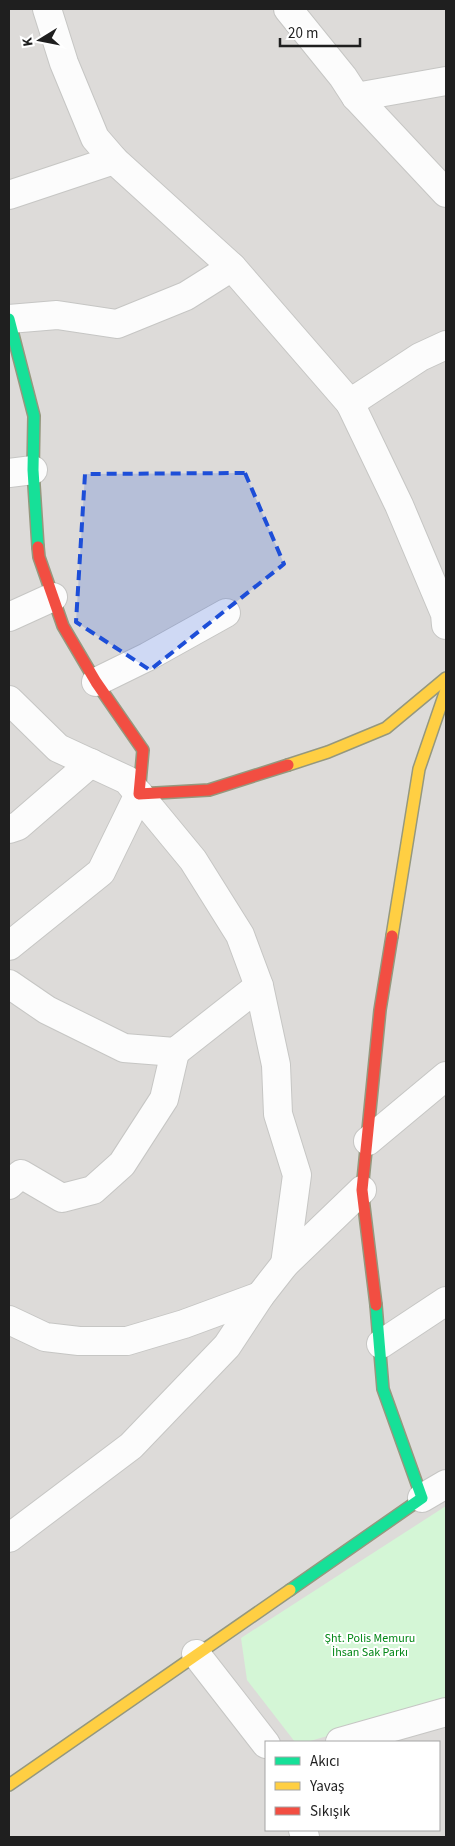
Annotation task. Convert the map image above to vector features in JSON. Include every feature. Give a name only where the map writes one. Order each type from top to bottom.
[{"type":"street","points":[[47,9],[64,63],[95,138],[114,160],[232,267],[350,403],[399,505],[445,614],[446,625]]},
{"type":"street","points":[[288,9],[344,77],[356,97],[446,193]]},
{"type":"street","points":[[356,97],[446,81]]},
{"type":"street","points":[[9,195],[114,160]]},
{"type":"street","points":[[9,946],[101,872],[139,794],[143,750],[96,682],[64,626],[39,557],[21,472],[34,416],[9,319],[57,315],[117,324],[186,296],[232,267]]},
{"type":"street","points":[[350,403],[420,357],[446,345]]},
{"type":"street","points":[[9,617],[53,596]]},
{"type":"street","points":[[96,682],[147,657],[226,613]]},
{"type":"street","points":[[139,794],[209,790],[328,752],[386,728],[446,678]]},
{"type":"street","points":[[422,1498],[383,1389],[381,1344],[362,1190],[380,1010],[419,769],[446,690]]},
{"type":"street","points":[[9,700],[58,748],[127,780],[198,868],[240,935],[259,986],[276,1065],[278,1114],[297,1175],[285,1264]]},
{"type":"street","points":[[9,829],[18,826],[91,763]]},
{"type":"street","points":[[9,984],[47,1010],[124,1048],[175,1052]]},
{"type":"street","points":[[9,1185],[21,1174],[62,1198],[93,1190],[122,1164],[164,1099],[175,1052],[259,986]]},
{"type":"street","points":[[368,1141],[446,1076]]},
{"type":"street","points":[[9,1538],[131,1446],[228,1346],[260,1296],[285,1264],[362,1190]]},
{"type":"street","points":[[9,1320],[45,1337],[79,1341],[127,1341],[184,1324],[260,1296]]},
{"type":"street","points":[[381,1344],[446,1301]]},
{"type":"street","points":[[9,1786],[196,1654],[422,1498],[446,1484]]},
{"type":"street","points":[[196,1654],[265,1743]]},
{"type":"street","points":[[344,1741],[446,1712]]},
{"type":"highlighted area","points":[[245,473],[284,564],[150,670],[76,622],[85,474]]},
{"type":"shaded area","points":[[9,9],[446,9],[446,1837],[9,1837]]},
{"type":"green space","name":"Şht. Polis Memuru İhsan Sak Parkı","points":[[446,1506],[446,1701],[310,1741],[294,1741],[247,1680],[241,1638]]},
{"type":"traffic: fast","points":[[9,319],[34,416],[33,470],[38,547]]},
{"type":"traffic: fast","points":[[290,1590],[422,1498],[383,1389],[376,1305]]},
{"type":"traffic: slow","points":[[288,765],[328,752],[386,728],[446,678]]},
{"type":"traffic: slow","points":[[392,936],[419,769],[446,690]]},
{"type":"traffic: slow","points":[[9,1785],[290,1590]]},
{"type":"traffic: jam","points":[[38,547],[39,557],[63,626],[96,682],[143,750],[139,794],[209,790],[288,765]]},
{"type":"traffic: jam","points":[[376,1305],[362,1190],[380,1010],[392,936]]}]
